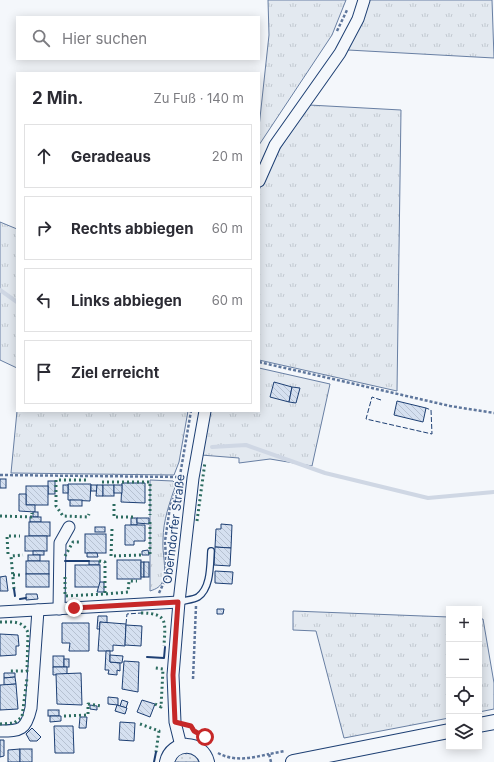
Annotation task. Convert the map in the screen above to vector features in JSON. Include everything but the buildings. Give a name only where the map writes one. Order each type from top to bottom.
[{"type":"street","points":[[260,179],[275,145],[340,53],[358,19],[364,0]]},
{"type":"street","name":"Oberndorfer Straße","points":[[181,746],[175,722],[173,675],[178,602],[193,478],[205,412]]},
{"type":"street","points":[[58,609],[60,543],[69,527]]},
{"type":"street","points":[[0,612],[178,602]]},
{"type":"street","points":[[0,732],[16,731],[24,727],[28,721],[31,708],[38,610]]},
{"type":"street","points":[[482,724],[494,722]]},
{"type":"street","points":[[293,762],[446,732]]},
{"type":"street","points":[[167,762],[171,754],[181,746],[187,745],[212,757]]},
{"type":"lane","points":[[178,602],[196,598],[205,588],[210,573],[211,551]]},
{"type":"path","points":[[260,362],[450,406],[494,414]]},
{"type":"path","points":[[160,603],[159,593],[167,576],[165,541],[170,507],[180,477],[191,412]]},
{"type":"path","points":[[0,475],[193,478]]},
{"type":"path","points":[[193,680],[196,598]]},
{"type":"path","points":[[175,722],[191,726],[194,731],[205,737]]},
{"type":"path","points":[[212,757],[237,760],[269,754]]},
{"type":"green space","points":[[268,0],[346,0],[332,35],[260,143],[260,118],[269,35]]},
{"type":"green space","points":[[369,0],[492,0],[494,58],[348,50]]},
{"type":"green space","points":[[309,105],[401,110],[397,391],[260,360],[260,188],[279,150]]},
{"type":"green space","points":[[0,222],[16,229],[16,368],[0,360]]},
{"type":"green space","points":[[260,368],[330,384],[312,466],[270,459],[239,463],[239,458],[201,455],[209,412],[260,412]]},
{"type":"green space","points":[[17,412],[188,412],[179,462],[174,475],[11,473]]},
{"type":"green space","points":[[150,480],[173,481],[176,484],[164,525],[163,545],[165,570],[163,580],[158,587],[150,591]]},
{"type":"green space","points":[[293,611],[446,617],[446,719],[344,738],[316,631],[293,630]]},
{"type":"green space","points":[[482,619],[494,683],[494,709],[482,711]]},
{"type":"green space","points":[[189,752],[196,756],[199,762],[174,762],[180,754]]},
{"type":"waterway","points":[[0,290],[16,301]]},
{"type":"waterway","points":[[212,447],[246,445],[325,473],[428,498],[494,492]]},
{"type":"hedge","points":[[197,521],[205,462]]},
{"type":"hedge","points":[[86,480],[56,480],[56,506],[63,516],[88,517],[89,514]]},
{"type":"hedge","points":[[102,482],[150,482],[150,515]]},
{"type":"hedge","points":[[114,504],[114,517],[134,517]]},
{"type":"hedge","points":[[0,516],[32,517],[32,513]]},
{"type":"hedge","points":[[150,522],[150,556]]},
{"type":"hedge","points":[[112,529],[111,556],[142,555]]},
{"type":"hedge","points":[[8,554],[7,536],[20,536]]},
{"type":"hedge","points":[[65,556],[73,542],[79,542]]},
{"type":"hedge","points":[[14,589],[11,556],[23,555]]},
{"type":"hedge","points":[[65,577],[65,596],[105,594],[105,562],[99,561]]},
{"type":"hedge","points":[[13,575],[20,575]]},
{"type":"hedge","points":[[106,594],[128,592],[129,581],[137,581]]},
{"type":"hedge","points":[[141,613],[150,613],[161,617],[165,625],[164,646]]},
{"type":"hedge","points":[[0,622],[13,622],[20,624],[28,633],[27,671],[10,671]]},
{"type":"hedge","points":[[155,668],[163,669],[161,707],[155,704]]},
{"type":"hedge","points":[[0,724],[14,723],[22,717],[27,678]]},
{"type":"hedge","points":[[64,716],[88,715],[88,704],[102,706]]},
{"type":"hedge","points":[[140,724],[159,731],[156,752]]},
{"type":"fence","points":[[381,400],[372,397],[366,419],[432,434],[431,410],[426,408]]},
{"type":"fence","points":[[126,624],[127,614],[141,613]]},
{"type":"wall","points":[[65,561],[89,561]]},
{"type":"wall","points":[[14,589],[15,596]]},
{"type":"wall","points":[[20,599],[26,598]]},
{"type":"wall","points":[[147,657],[164,658],[165,647]]},
{"type":"wall","points":[[154,762],[156,752]]},
{"type":"route","points":[[74,608],[178,602],[173,675],[175,722],[191,726],[194,731],[205,737]]}]
